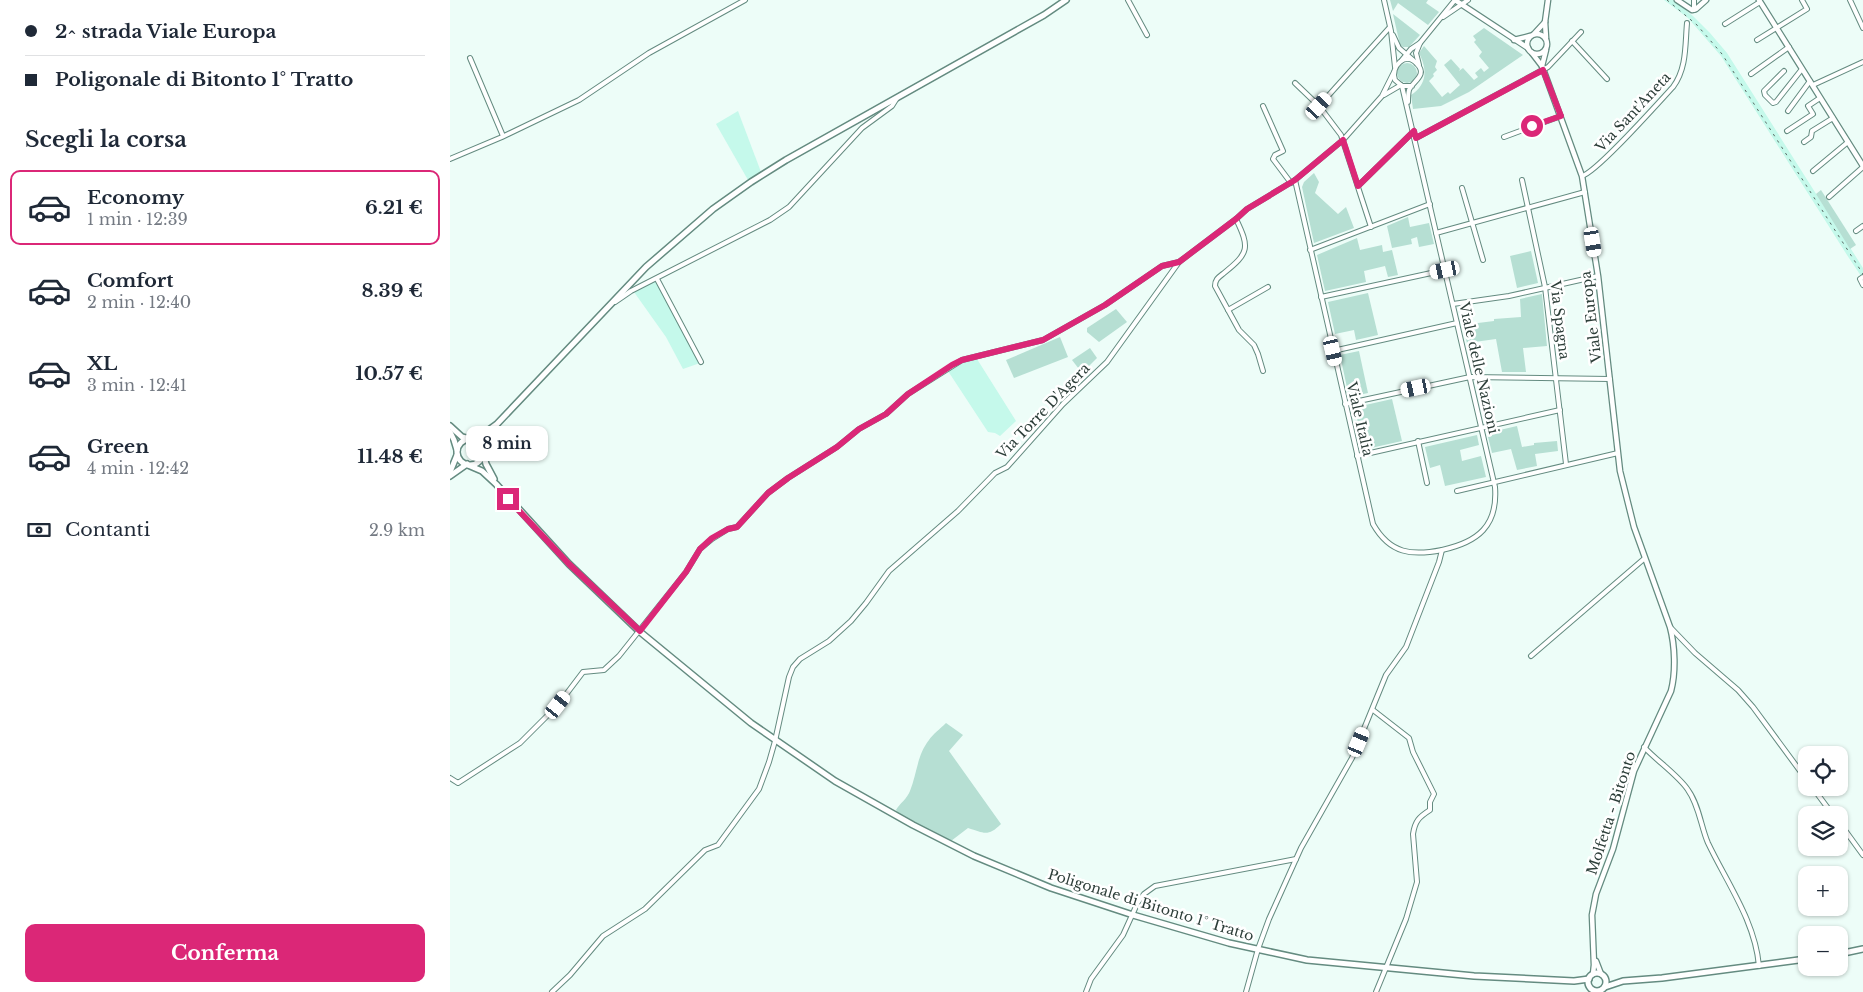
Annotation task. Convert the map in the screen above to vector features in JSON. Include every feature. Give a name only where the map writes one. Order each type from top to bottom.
[{"type":"main road","points":[[450,472],[460,444],[497,424],[646,267],[737,192],[786,160],[1044,15],[1066,0]]},
{"type":"main road","points":[[450,476],[468,464],[474,464],[480,460],[497,424]]},
{"type":"main road","points":[[450,426],[462,436],[480,443],[486,464],[496,484]]},
{"type":"main road","points":[[450,432],[461,461],[482,471],[496,484]]},
{"type":"main road","name":"Poligonale di Bitonto 1° Tratto","points":[[496,484],[569,564],[640,631],[775,741],[835,781],[913,825],[974,856],[1051,888],[1133,915],[1258,950],[1307,960],[1474,976],[1574,981],[1604,976],[1622,981]]},
{"type":"main road","points":[[1848,952],[1863,949]]},
{"type":"main road","points":[[1590,979],[1594,991],[1602,990],[1622,981],[1662,978],[1798,960]]},
{"type":"main road","points":[[1602,990],[1604,976]]},
{"type":"street","points":[[450,159],[579,100],[649,54],[745,0]]},
{"type":"street","points":[[1128,0],[1147,35]]},
{"type":"street","points":[[1382,96],[1395,67],[1384,0]]},
{"type":"street","points":[[1395,67],[1420,43],[1455,0],[1528,48],[1532,53],[1541,53],[1546,48]]},
{"type":"street","points":[[1441,18],[1468,0]]},
{"type":"street","points":[[1543,68],[1546,48],[1545,22],[1548,0]]},
{"type":"street","points":[[1677,0],[1694,10]]},
{"type":"street","points":[[1694,0],[1694,10]]},
{"type":"street","points":[[1694,10],[1706,0]]},
{"type":"street","points":[[1758,40],[1808,9],[1802,0]]},
{"type":"street","points":[[1850,0],[1863,28]]},
{"type":"street","points":[[1725,24],[1760,1],[1848,142],[1863,167],[1829,197]]},
{"type":"street","points":[[1528,48],[1527,42],[1545,22]]},
{"type":"street","name":"Via Sant'Aneta","points":[[1582,176],[1588,175],[1673,87],[1679,78],[1684,59],[1687,23]]},
{"type":"street","points":[[1390,29],[1398,45],[1417,64],[1420,70],[1419,79],[1412,86],[1402,85],[1396,80],[1394,72]]},
{"type":"street","points":[[1319,106],[1390,29]]},
{"type":"street","points":[[1416,138],[1548,67],[1581,32]]},
{"type":"street","points":[[1514,40],[1539,34],[1546,39]]},
{"type":"street","points":[[1572,41],[1606,79]]},
{"type":"street","points":[[1417,64],[1416,53],[1420,43]]},
{"type":"street","points":[[1751,74],[1788,47]]},
{"type":"street","name":"Viale Europa","points":[[1532,53],[1543,68],[1582,176],[1598,276],[1620,471],[1631,517],[1645,558]]},
{"type":"street","points":[[470,58],[503,136]]},
{"type":"street","points":[[1402,60],[1409,59],[1417,64]]},
{"type":"street","points":[[1788,111],[1811,83],[1863,62]]},
{"type":"street","points":[[1784,71],[1764,91],[1764,96],[1773,103],[1776,102],[1802,69]]},
{"type":"street","points":[[1295,83],[1319,106],[1339,130],[1371,226]]},
{"type":"street","points":[[1382,96],[1402,85]]},
{"type":"street","name":"Viale delle Nazioni","points":[[1402,85],[1416,138],[1452,304],[1494,482],[1495,505],[1491,518],[1483,531],[1463,544],[1442,550]]},
{"type":"street","name":"Viale delle Nazioni","points":[[1407,105],[1408,94],[1412,86]]},
{"type":"street","points":[[611,304],[631,291],[770,220],[789,208],[862,128],[892,106],[899,96]]},
{"type":"street","name":"Via Torre D'Agera","points":[[552,992],[570,975],[603,936],[645,909],[704,850],[718,845],[759,789],[775,741],[789,677],[793,667],[800,659],[829,641],[851,621],[889,571],[958,511],[995,473],[1008,467],[1063,404],[1108,362],[1179,262],[1247,209],[1293,182],[1343,140],[1382,96]]},
{"type":"street","points":[[1787,131],[1813,114],[1808,106],[1820,98]]},
{"type":"street","points":[[1263,106],[1283,151],[1275,155],[1273,159],[1293,182]]},
{"type":"street","points":[[1504,137],[1561,116]]},
{"type":"street","points":[[1804,142],[1811,137],[1812,131],[1833,118]]},
{"type":"street","points":[[1358,186],[1414,131]]},
{"type":"street","points":[[1814,171],[1848,142]]},
{"type":"street","name":"Via Spagna","points":[[1522,180],[1545,287],[1566,464]]},
{"type":"street","name":"Viale Italia","points":[[1293,182],[1371,518],[1381,536],[1391,546],[1405,552],[1422,553],[1442,550]]},
{"type":"street","points":[[1462,188],[1483,260]]},
{"type":"street","points":[[1436,233],[1585,192]]},
{"type":"street","points":[[1310,250],[1430,204]]},
{"type":"street","points":[[1236,219],[1244,236],[1245,250],[1237,262],[1215,282],[1215,286],[1239,330],[1254,345],[1263,371]]},
{"type":"street","points":[[1856,231],[1863,226]]},
{"type":"street","points":[[450,778],[458,783],[520,743],[558,705],[583,672],[604,670],[640,631],[686,572],[700,549],[712,538],[728,529],[737,527],[768,493],[801,469],[837,447],[859,429],[886,414],[908,394],[952,365],[962,360],[1043,340],[1105,305],[1162,266],[1179,262]]},
{"type":"street","points":[[1321,297],[1445,270]]},
{"type":"street","points":[[1452,304],[1509,296],[1598,276]]},
{"type":"street","points":[[1863,276],[1860,279],[1863,285]]},
{"type":"street","points":[[657,279],[701,362]]},
{"type":"street","points":[[1228,310],[1268,287]]},
{"type":"street","points":[[1333,351],[1457,323]]},
{"type":"street","points":[[1345,404],[1470,377],[1610,379]]},
{"type":"street","points":[[1357,456],[1560,410]]},
{"type":"street","points":[[1418,441],[1427,483]]},
{"type":"street","points":[[450,446],[457,451]]},
{"type":"street","points":[[1457,491],[1618,453]]},
{"type":"street","points":[[1246,992],[1269,919],[1296,859],[1352,758],[1386,675],[1406,647],[1442,550]]},
{"type":"street","points":[[1531,656],[1645,558]]},
{"type":"street","name":"Molfetta - Bitonto","points":[[1590,979],[1594,969],[1592,923],[1594,905],[1601,879],[1613,850],[1634,771],[1667,702],[1674,680],[1670,626],[1645,558]]},
{"type":"street","points":[[1670,626],[1695,653],[1738,690],[1798,767]]},
{"type":"street","points":[[1373,710],[1409,738],[1413,752],[1434,794],[1430,802],[1430,810],[1417,819],[1414,826],[1412,834],[1417,882],[1416,889],[1406,919],[1376,992]]},
{"type":"street","points":[[1644,747],[1688,790],[1708,843],[1740,904],[1751,931],[1759,966]]},
{"type":"street","points":[[1848,834],[1863,855]]},
{"type":"street","points":[[1086,992],[1091,979],[1124,935],[1138,902],[1144,894],[1155,886],[1296,859]]},
{"type":"street","name":"Molfetta - Bitonto","points":[[1594,953],[1604,976]]},
{"type":"shaded area","points":[[1390,0],[1428,0],[1426,3],[1439,12],[1428,25],[1398,3],[1393,11]]},
{"type":"shaded area","points":[[1664,0],[1673,0],[1693,16],[1727,53],[1863,268],[1863,275],[1861,276],[1847,255],[1721,56],[1688,18]]},
{"type":"shaded area","points":[[1393,14],[1420,35],[1409,47],[1400,45]]},
{"type":"shaded area","points":[[1484,28],[1523,55],[1469,92],[1441,106],[1413,109],[1411,95],[1421,86],[1424,76],[1424,65],[1419,53],[1424,46],[1437,61],[1435,67],[1437,70],[1429,81],[1442,97],[1448,92],[1450,94],[1460,85],[1444,65],[1451,59],[1460,69],[1459,71],[1463,68],[1474,80],[1478,77],[1475,73],[1481,68],[1484,72],[1489,68],[1479,56],[1482,52],[1474,42],[1476,40],[1473,36]]},
{"type":"shaded area","points":[[1407,63],[1414,66],[1417,73],[1414,80],[1407,83],[1400,80],[1397,73],[1400,66]]},
{"type":"shaded area","points":[[738,111],[761,172],[748,180],[716,124]]},
{"type":"shaded area","points":[[1314,173],[1319,182],[1315,193],[1338,214],[1346,207],[1354,228],[1314,243],[1302,187],[1304,182]]},
{"type":"shaded area","points":[[1821,190],[1856,245],[1850,249],[1816,194]]},
{"type":"shaded area","points":[[1408,217],[1410,227],[1429,223],[1434,244],[1419,247],[1417,237],[1411,239],[1412,244],[1392,248],[1387,226]]},
{"type":"shaded area","points":[[1357,238],[1360,250],[1382,245],[1383,252],[1392,250],[1398,275],[1388,277],[1385,266],[1364,271],[1366,282],[1325,291],[1317,255]]},
{"type":"shaded area","points":[[1531,251],[1538,283],[1517,288],[1510,256]]},
{"type":"shaded area","points":[[656,281],[700,363],[683,369],[666,337],[634,292]]},
{"type":"shaded area","points":[[1368,293],[1378,335],[1356,340],[1354,330],[1335,334],[1328,302]]},
{"type":"shaded area","points":[[1542,294],[1547,346],[1523,348],[1526,372],[1502,372],[1496,339],[1467,343],[1462,325],[1494,321],[1494,319],[1521,317],[1520,299]]},
{"type":"shaded area","points":[[1116,309],[1127,322],[1099,342],[1087,332],[1087,328]]},
{"type":"shaded area","points":[[1060,337],[1068,357],[1014,378],[1006,360]]},
{"type":"shaded area","points":[[1090,348],[1097,358],[1082,373],[1072,360]]},
{"type":"shaded area","points":[[1359,351],[1368,393],[1349,397],[1340,355]]},
{"type":"shaded area","points":[[977,359],[1016,421],[1000,436],[988,432],[948,371],[964,362]]},
{"type":"shaded area","points":[[1392,399],[1402,441],[1362,450],[1352,408]]},
{"type":"shaded area","points":[[1517,426],[1522,447],[1534,445],[1534,443],[1557,441],[1558,451],[1535,454],[1537,466],[1517,470],[1511,449],[1492,453],[1487,433]]},
{"type":"shaded area","points":[[1477,435],[1479,445],[1460,450],[1462,461],[1481,456],[1486,477],[1445,486],[1440,465],[1430,468],[1425,447]]},
{"type":"shaded area","points":[[946,723],[963,735],[949,751],[1001,824],[993,831],[986,833],[968,828],[951,841],[899,814],[896,810],[910,791],[925,746],[932,736]]},
{"type":"railway","points":[[1667,0],[1697,25],[1722,54],[1863,274]]},
{"type":"route","points":[[508,499],[569,564],[640,631],[686,572],[693,558],[712,538],[728,529],[737,527],[768,493],[808,464],[837,447],[859,429],[886,414],[908,394],[962,360],[1043,340],[1105,305],[1162,266],[1179,262],[1247,209],[1295,180],[1343,140],[1358,186],[1414,131],[1416,138],[1543,70],[1561,116],[1532,126]]}]
